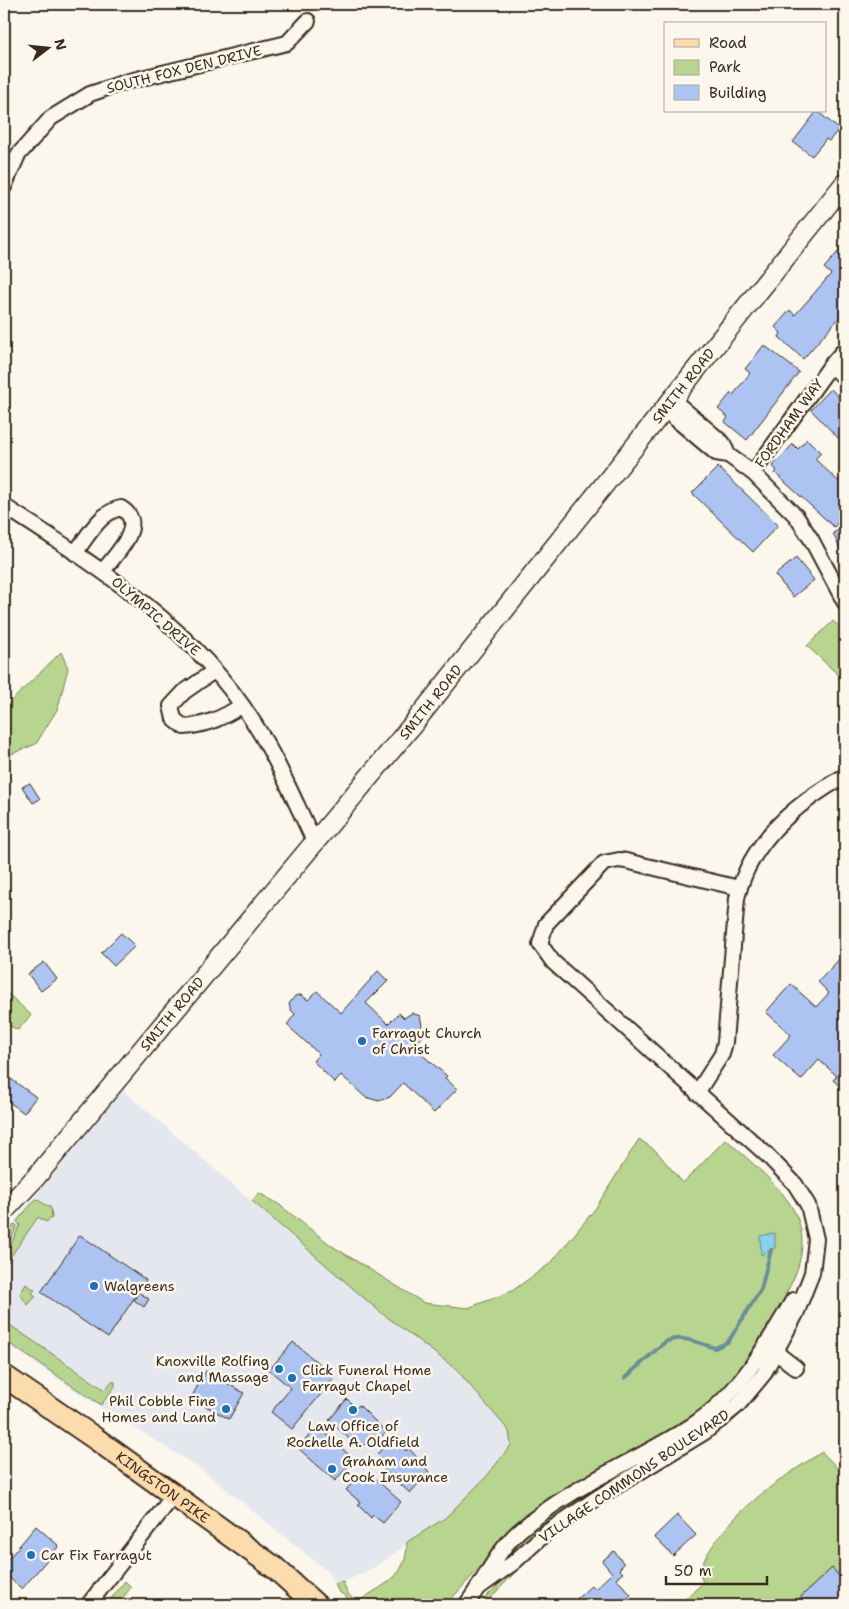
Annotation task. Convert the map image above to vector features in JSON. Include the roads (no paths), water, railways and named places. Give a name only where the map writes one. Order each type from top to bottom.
[{"type":"main road","name":"KINGSTON PIKE","points":[[4,1376],[275,1568],[316,1605]]},
{"type":"street","name":"SOUTH FOX DEN DRIVE","points":[[4,187],[18,155],[52,118],[90,94],[125,82],[287,43],[308,21]]},
{"type":"street","name":"SMITH ROAD","points":[[4,1210],[36,1177],[414,723],[845,183]]},
{"type":"street","name":"FORDHAM WAY","points":[[752,473],[831,365],[845,349]]},
{"type":"street","points":[[831,365],[845,378]]},
{"type":"street","name":"FORDHAM WAY","points":[[669,405],[698,430],[723,443],[728,455],[752,473],[796,516],[811,539],[845,603]]},
{"type":"street","name":"OLYMPIC DRIVE","points":[[4,506],[122,584],[192,645],[242,706],[258,730],[314,841]]},
{"type":"street","points":[[75,553],[103,516],[112,509],[121,508],[128,512],[132,521],[132,531],[103,571]]},
{"type":"street","points":[[214,671],[184,692],[172,706],[174,719],[184,727],[200,726],[217,720],[242,706]]},
{"type":"street","points":[[697,1093],[722,1054],[725,1042],[739,888],[742,875],[763,842],[797,806],[845,776]]},
{"type":"street","name":"VILLAGE COMMONS BOULEVARD","points":[[481,1586],[513,1563],[548,1532],[640,1471],[705,1432],[738,1406],[763,1375],[771,1349],[812,1273],[816,1239],[808,1205],[795,1184],[768,1155],[697,1093],[543,951],[541,937],[546,924],[604,863],[610,861],[626,861],[739,888]]},
{"type":"street","points":[[771,1349],[796,1368]]},
{"type":"street","name":"VILLAGE COMMONS BOULEVARD","points":[[466,1605],[481,1586],[500,1552],[519,1532],[572,1493],[695,1423],[723,1398],[771,1349]]},
{"type":"street","points":[[633,1458],[640,1471]]},
{"type":"street","points":[[88,1605],[174,1495]]},
{"type":"water","points":[[775,1233],[775,1248],[761,1255],[760,1236]]},
{"type":"waterway","points":[[625,1378],[665,1342],[684,1339],[715,1348],[728,1342],[761,1289],[771,1250]]},
{"type":"place","name":"Farragut Church of Christ","points":[[362,1041]]},
{"type":"place","name":"Walgreens","points":[[94,1286]]},
{"type":"place","name":"Knoxville Rolfing and Massage","points":[[279,1369]]},
{"type":"place","name":"Click Funeral Home Farragut Chapel","points":[[292,1378]]},
{"type":"place","name":"Phil Cobble Fine Homes and Land","points":[[226,1409]]},
{"type":"place","name":"Law Office of Rochelle A. Oldfield","points":[[353,1410]]},
{"type":"place","name":"Graham and Cook Insurance","points":[[332,1469]]},
{"type":"place","name":"Car Fix Farragut","points":[[31,1555]]}]
